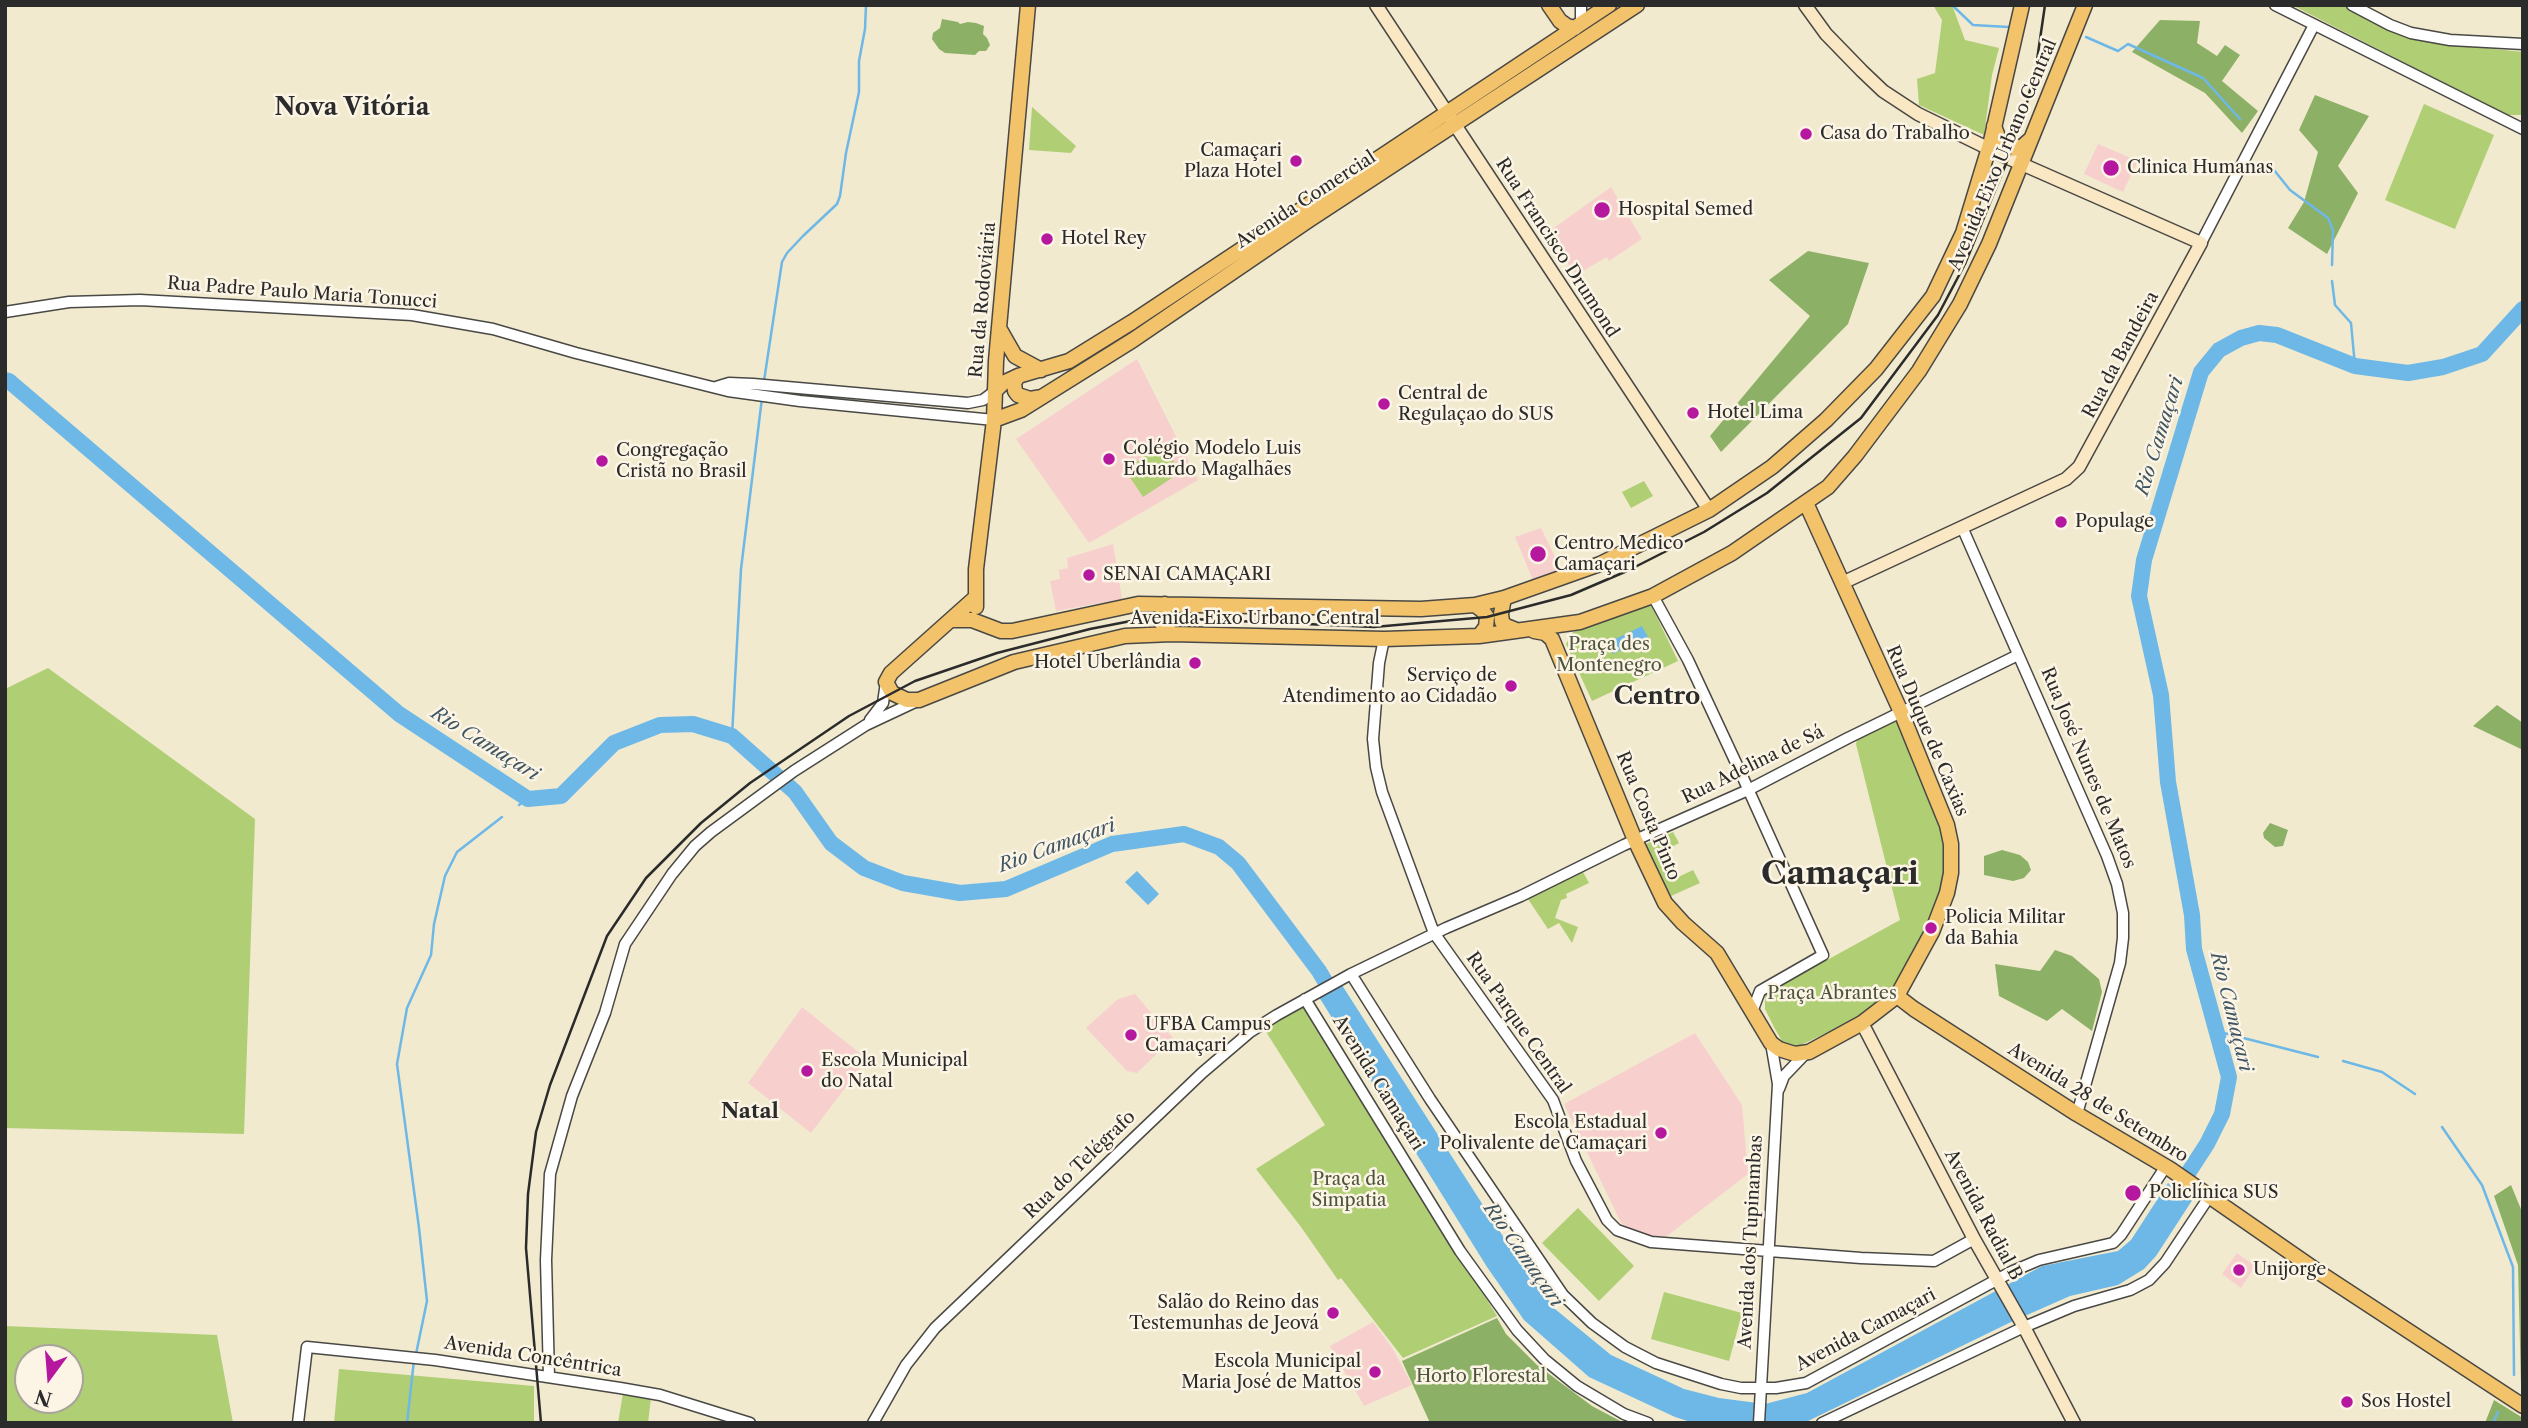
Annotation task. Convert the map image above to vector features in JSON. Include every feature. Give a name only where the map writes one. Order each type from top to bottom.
[{"type":"main road","name":"Rua da Rodoviária","points":[[987,625],[976,612],[978,552],[994,420],[999,328],[1028,5]]},
{"type":"main road","name":"Rua Francisco Drumond","points":[[1376,5],[1710,509]]},
{"type":"main road","name":"Avenida Comercial","points":[[1451,119],[1609,5]]},
{"type":"main road","name":"Avenida Comercial","points":[[994,420],[1014,414],[1043,397],[1451,119],[1637,5]]},
{"type":"main road","points":[[1805,5],[1826,34],[1883,91],[1918,114],[2022,164],[2201,243]]},
{"type":"main road","name":"Avenida Eixo Urbano Central","points":[[1989,148],[2022,5]]},
{"type":"main road","name":"Avenida Eixo Urbano Central","points":[[919,700],[1014,662],[1125,636],[1172,634],[1384,639],[1479,636],[1580,622],[1653,596],[1732,553],[1828,487],[1920,370],[1959,304],[1989,244],[2085,5]]},
{"type":"main road","points":[[1555,6],[1560,21],[1567,26],[1578,25]]},
{"type":"main road","points":[[1993,125],[2004,146],[2019,148],[2032,138]]},
{"type":"main road","points":[[1523,630],[1506,626],[1502,622],[1504,598],[1600,564],[1710,509],[1772,467],[1826,420],[1876,369],[1933,296],[1963,233],[1989,148]]},
{"type":"main road","name":"Avenida Comercial","points":[[995,391],[1003,383],[1018,376],[1058,366],[1081,354],[1365,176]]},
{"type":"main road","name":"Rua da Bandeira","points":[[1842,583],[2066,479],[2079,467],[2201,243]]},
{"type":"main road","points":[[999,328],[1015,356],[1041,370]]},
{"type":"main road","points":[[1018,376],[1014,383],[1018,395],[1043,397]]},
{"type":"main road","points":[[991,449],[998,433],[1014,414]]},
{"type":"main road","name":"Rua Duque de Caxias","points":[[1806,503],[1901,712],[1947,825],[1951,844],[1951,873],[1947,894],[1932,932],[1897,996],[1862,1023],[1808,1052]]},
{"type":"main road","points":[[953,620],[975,598]]},
{"type":"main road","name":"Avenida Eixo Urbano Central","points":[[886,682],[888,676],[953,620],[972,620],[1001,631],[1012,631],[1138,604],[1421,609],[1475,605],[1504,598]]},
{"type":"main road","points":[[1166,604],[1161,622],[1172,634]]},
{"type":"main road","points":[[1475,605],[1487,617],[1486,627],[1479,636]]},
{"type":"main road","points":[[1118,609],[1129,620],[1125,636]]},
{"type":"main road","name":"Rua Costa Pinto","points":[[1523,630],[1545,633],[1552,639],[1635,840],[1665,903],[1717,953],[1752,1012]]},
{"type":"main road","points":[[886,682],[899,697],[919,700]]},
{"type":"main road","name":"Avenida 28 de Setembro","points":[[1897,996],[2077,1114],[2170,1169],[2381,1314],[2523,1406]]},
{"type":"main road","points":[[1752,1012],[1771,1043],[1787,1053],[1808,1052]]},
{"type":"main road","name":"Avenida Radial B","points":[[1862,1023],[1974,1240],[2023,1324],[2074,1423]]},
{"type":"street","points":[[1578,25],[1581,5]]},
{"type":"street","points":[[2275,5],[2523,129]]},
{"type":"street","points":[[2352,5],[2390,25],[2431,37],[2523,44]]},
{"type":"street","name":"Rua da Bandeira","points":[[2201,243],[2314,25]]},
{"type":"street","points":[[2511,123],[2523,120]]},
{"type":"street","name":"Rua Padre Paulo Maria Tonucci","points":[[5,312],[69,302],[140,300],[412,315],[494,329],[576,353],[716,387],[752,389],[772,386],[968,403],[983,400],[995,391]]},
{"type":"street","name":"Rua Padre Paulo Maria Tonucci","points":[[752,389],[771,398],[994,420]]},
{"type":"street","name":"Rua José Nunes de Matos","points":[[1962,527],[2071,769],[2107,856],[2123,913],[2120,963],[2077,1114]]},
{"type":"street","points":[[1653,596],[1688,660],[1823,955],[1760,991],[1752,1012]]},
{"type":"street","name":"Rua Parque Central","points":[[1384,639],[1379,663],[1373,739],[1376,767],[1382,792],[1434,933],[1553,1100],[1576,1161],[1607,1220],[1617,1230],[1651,1242],[1934,1261],[1974,1240]]},
{"type":"street","name":"Rua Adelina de Sá","points":[[1346,976],[1748,790],[1803,760],[2018,655]]},
{"type":"street","name":"Avenida Eixo Urbano Central","points":[[866,725],[883,703],[886,682]]},
{"type":"street","name":"Avenida Eixo Urbano Central","points":[[549,1377],[546,1260],[550,1174],[572,1096],[605,1013],[621,953],[645,912],[695,846],[765,790],[794,771],[866,725],[919,700]]},
{"type":"street","name":"Rua do Telégrafo","points":[[873,1423],[906,1365],[935,1328],[1140,1131],[1244,1037],[1346,976]]},
{"type":"street","name":"Avenida Camaçari","points":[[1346,976],[1563,1295],[1592,1323],[1625,1347],[1656,1363],[1761,1394],[1806,1383],[2039,1260],[2113,1243],[2170,1169]]},
{"type":"street","name":"Avenida Camaçari","points":[[1309,997],[1460,1251],[1517,1330],[1544,1359],[1577,1385],[1624,1414],[1648,1423]]},
{"type":"street","name":"Avenida dos Tupinambas","points":[[1759,1423],[1777,1094],[1777,1072],[1771,1043]]},
{"type":"street","name":"Avenida dos Tupinambas","points":[[1777,1094],[1784,1076],[1808,1052]]},
{"type":"street","points":[[1822,1423],[2023,1324],[2123,1293],[2149,1280],[2165,1263],[2205,1194]]},
{"type":"street","name":"Avenida Concêntrica","points":[[298,1423],[307,1347],[435,1360],[660,1395],[750,1423]]},
{"type":"shaded area","name":"Clinica Humanas","points":[[2098,144],[2138,161],[2123,192],[2084,174]]},
{"type":"shaded area","name":"Hospital Semed","points":[[1611,187],[1642,239],[1609,261],[1607,257],[1576,275],[1547,233]]},
{"type":"shaded area","name":"Colégio Modelo Luis Eduardo Magalhães","points":[[1137,359],[1198,480],[1089,543],[1016,439]]},
{"type":"shaded area","name":"Centro Medico Camaçari","points":[[1541,528],[1562,571],[1533,580],[1515,537]]},
{"type":"shaded area","name":"SENAI CAMAÇARI","points":[[1113,544],[1122,599],[1056,611],[1050,581],[1060,579],[1059,570],[1068,568],[1067,558]]},
{"type":"shaded area","name":"UFBA Campus Camaçari","points":[[1135,994],[1173,1038],[1137,1073],[1127,1071],[1086,1028],[1118,999]]},
{"type":"shaded area","name":"Escola Municipal do Natal","points":[[802,1007],[867,1059],[811,1133],[748,1083]]},
{"type":"shaded area","name":"Escola Estadual Polivalente de Camaçari","points":[[1695,1033],[1742,1105],[1748,1174],[1667,1236],[1646,1238],[1621,1223],[1564,1104]]},
{"type":"shaded area","name":"Unijorge","points":[[2237,1253],[2255,1266],[2241,1288],[2222,1274]]},
{"type":"shaded area","name":"Escola Municipal Maria José de Mattos","points":[[1373,1322],[1393,1349],[1412,1385],[1364,1406],[1330,1346]]},
{"type":"green space","points":[[1933,5],[1952,5],[1965,40],[1999,48],[1992,75],[1984,135],[1919,105],[1917,79],[1935,73],[1942,20]]},
{"type":"green space","points":[[2292,5],[2346,5],[2383,27],[2428,42],[2523,52],[2523,115],[2507,115]]},
{"type":"green space","points":[[942,19],[984,26],[983,34],[990,45],[986,51],[979,51],[975,55],[945,53],[932,39],[933,33],[940,28]]},
{"type":"green space","points":[[2160,20],[2200,21],[2197,43],[2217,56],[2225,45],[2240,55],[2222,81],[2258,111],[2242,133],[2205,93],[2132,52]]},
{"type":"green space","points":[[2315,95],[2369,116],[2338,166],[2358,193],[2327,254],[2288,228],[2304,202],[2318,152],[2299,130]]},
{"type":"green space","points":[[2424,104],[2494,135],[2455,229],[2385,200]]},
{"type":"green space","points":[[1032,107],[1076,146],[1071,153],[1029,150]]},
{"type":"green space","points":[[1808,251],[1869,263],[1848,324],[1721,452],[1710,436],[1810,316],[1769,280]]},
{"type":"green space","points":[[1162,444],[1181,472],[1143,497],[1125,470]]},
{"type":"green space","points":[[1644,481],[1653,496],[1631,508],[1622,492]]},
{"type":"green space","name":"Praça des Montenegro","points":[[1651,605],[1678,661],[1592,701],[1566,644],[1573,632]]},
{"type":"green space","points":[[48,668],[255,819],[244,1134],[5,1128],[5,689]]},
{"type":"green space","points":[[2497,705],[2523,723],[2523,750],[2473,726]]},
{"type":"green space","name":"Praça Abrantes","points":[[1900,719],[1945,833],[1947,865],[1941,892],[1933,915],[1888,997],[1863,1015],[1795,1048],[1784,1044],[1775,1029],[1765,1009],[1765,994],[1900,920],[1856,744],[1857,740]]},
{"type":"green space","points":[[2270,823],[2288,830],[2283,846],[2275,847],[2264,838],[2263,833]]},
{"type":"green space","points":[[1673,832],[1679,843],[1659,854],[1672,880],[1693,870],[1700,883],[1671,896],[1644,845]]},
{"type":"green space","points":[[2002,850],[2020,855],[2028,862],[2031,870],[2024,878],[2013,881],[1984,875],[1984,856]]},
{"type":"green space","points":[[1583,872],[1589,883],[1566,894],[1567,898],[1561,900],[1555,918],[1578,927],[1572,943],[1559,923],[1548,929],[1528,899]]},
{"type":"green space","points":[[2055,950],[2072,956],[2099,979],[2102,992],[2092,1031],[2062,1009],[2047,1021],[1999,996],[1995,964],[2040,971]]},
{"type":"green space","name":"Praça da Simpatia","points":[[1303,998],[1497,1316],[1403,1358],[1341,1278],[1338,1280],[1256,1169],[1325,1125],[1263,1027]]},
{"type":"green space","points":[[2511,1185],[2523,1214],[2523,1386],[2518,1265],[2494,1196]]},
{"type":"green space","points":[[1578,1208],[1634,1266],[1599,1301],[1542,1243]]},
{"type":"green space","points":[[1664,1292],[1742,1313],[1729,1361],[1651,1339]]},
{"type":"green space","name":"Horto Florestal","points":[[1497,1318],[1506,1334],[1537,1365],[1592,1406],[1624,1423],[1430,1423],[1402,1361]]},
{"type":"green space","points":[[5,1326],[217,1335],[233,1423],[5,1423]]},
{"type":"green space","points":[[339,1369],[534,1386],[534,1423],[334,1423]]},
{"type":"green space","points":[[623,1393],[651,1398],[648,1423],[618,1423]]},
{"type":"green space","points":[[2494,1400],[2523,1418],[2523,1423],[2485,1423]]},
{"type":"water","points":[[1642,626],[1648,637],[1613,654],[1607,643]]},
{"type":"water","points":[[1137,871],[1159,894],[1148,905],[1125,882]]},
{"type":"water","points":[[1340,982],[1506,1241],[1555,1309],[1611,1355],[1684,1389],[1719,1398],[1765,1404],[1807,1393],[2042,1266],[2118,1251],[2131,1240],[2168,1183],[2193,1199],[2156,1256],[2144,1269],[2118,1285],[2070,1296],[1804,1423],[1694,1423],[1675,1417],[1589,1377],[1524,1320],[1487,1267],[1319,997]]},
{"type":"waterway","points":[[764,381],[782,262],[803,236],[837,204],[840,196],[859,92],[859,61],[866,5]]},
{"type":"waterway","points":[[1952,5],[1973,25],[2008,27]]},
{"type":"waterway","points":[[2086,37],[2118,51],[2128,44],[2203,78],[2240,119]]},
{"type":"waterway","points":[[2270,165],[2290,190],[2328,218],[2333,230],[2332,265]]},
{"type":"waterway","points":[[2332,281],[2335,305],[2351,323],[2355,366]]},
{"type":"waterway","name":"Rio Camaçari","points":[[2166,1207],[2207,1144],[2222,1114],[2229,1077],[2194,949],[2192,915],[2168,782],[2161,695],[2139,596],[2144,560],[2201,372],[2219,350],[2241,338],[2259,333],[2277,335],[2355,366],[2408,373],[2443,367],[2482,354],[2523,309]]},
{"type":"waterway","name":"Rio Camaçari","points":[[5,380],[399,714],[528,799],[561,796],[614,743],[660,725],[693,724],[732,736],[795,792],[831,843],[864,868],[903,883],[960,893],[1006,889],[1112,844],[1184,834],[1219,847],[1238,863],[1319,971],[1335,998]]},
{"type":"waterway","points":[[732,736],[741,569],[762,398]]},
{"type":"waterway","points":[[519,805],[528,799]]},
{"type":"waterway","points":[[416,1354],[427,1301],[397,1064],[407,1008],[431,955],[434,924],[445,876],[457,852],[502,817]]},
{"type":"waterway","points":[[2216,1031],[2318,1057]]},
{"type":"waterway","points":[[2343,1061],[2382,1072],[2415,1094]]},
{"type":"waterway","points":[[2442,1127],[2482,1185],[2513,1267],[2514,1375]]},
{"type":"waterway","points":[[407,1423],[414,1360]]},
{"type":"waterway","points":[[2493,1423],[2498,1412]]},
{"type":"railway","points":[[541,1423],[526,1248],[528,1194],[536,1132],[550,1085],[607,936],[646,878],[701,823],[750,783],[849,716],[915,681],[997,653],[1141,619],[1374,627],[1487,617],[1571,595],[1627,571],[1704,532],[1767,493],[1861,418],[1938,315],[1965,264],[2012,149],[2026,107],[2037,60],[2045,5]]},
{"type":"place","name":"Casa do Trabalho","points":[[1806,134]]},
{"type":"place","name":"Camaçari Plaza Hotel","points":[[1296,161]]},
{"type":"place","name":"Clinica Humanas","points":[[2111,168]]},
{"type":"place","name":"Hospital Semed","points":[[1602,210]]},
{"type":"place","name":"Hotel Rey","points":[[1047,239]]},
{"type":"place","name":"Central de Regulaçao do SUS","points":[[1384,404]]},
{"type":"place","name":"Hotel Lima","points":[[1693,413]]},
{"type":"place","name":"Colégio Modelo Luis Eduardo Magalhães","points":[[1109,459]]},
{"type":"place","name":"Congregação Cristã no Brasil","points":[[602,461]]},
{"type":"place","name":"Populage","points":[[2061,522]]},
{"type":"place","name":"Centro Medico Camaçari","points":[[1538,554]]},
{"type":"place","name":"SENAI CAMAÇARI","points":[[1089,575]]},
{"type":"place","name":"Hotel Uberlândia","points":[[1195,663]]},
{"type":"place","name":"Serviço de Atendimento ao Cidadão","points":[[1511,686]]},
{"type":"place","name":"Policia Militar da Bahia","points":[[1931,928]]},
{"type":"place","name":"UFBA Campus Camaçari","points":[[1131,1035]]},
{"type":"place","name":"Escola Municipal do Natal","points":[[807,1071]]},
{"type":"place","name":"Escola Estadual Polivalente de Camaçari","points":[[1661,1133]]},
{"type":"place","name":"Policlínica SUS","points":[[2133,1193]]},
{"type":"place","name":"Unijorge","points":[[2239,1270]]},
{"type":"place","name":"Salão do Reino das Testemunhas de Jeová","points":[[1333,1313]]},
{"type":"place","name":"Escola Municipal Maria José de Mattos","points":[[1375,1372]]},
{"type":"place","name":"Sos Hostel","points":[[2347,1402]]},
{"type":"district","name":"Nova Vitória","points":[[352,108]]},
{"type":"district","name":"Centro","points":[[1657,697]]},
{"type":"district","name":"Camaçari","points":[[1840,875]]},
{"type":"district","name":"Natal","points":[[750,1112]]}]
